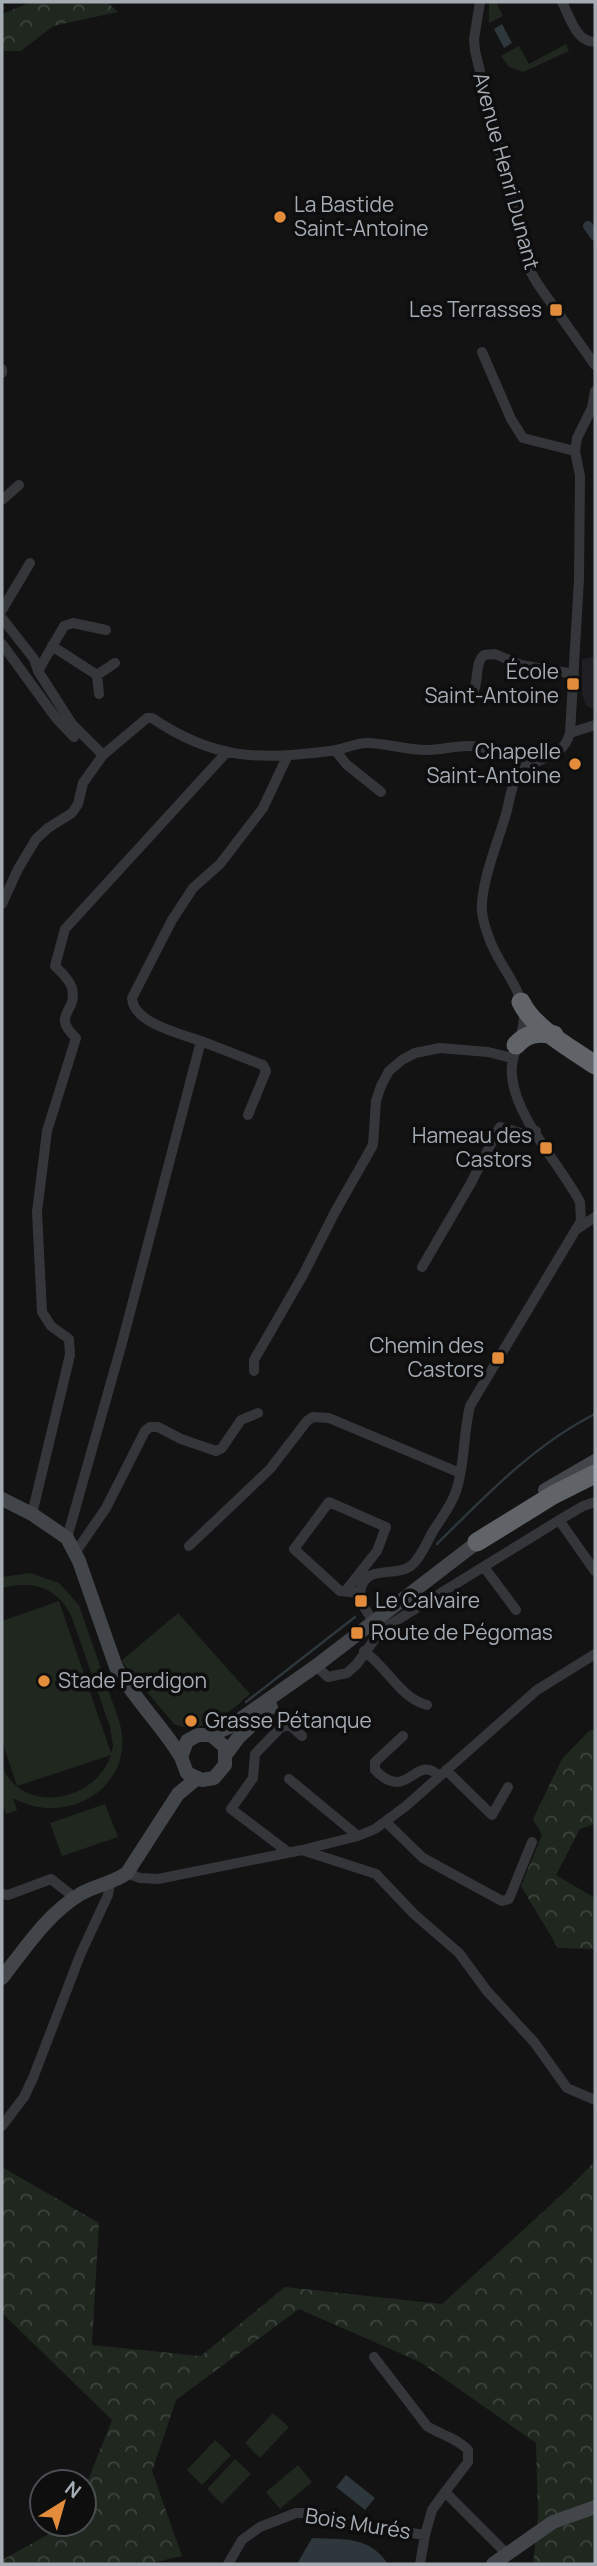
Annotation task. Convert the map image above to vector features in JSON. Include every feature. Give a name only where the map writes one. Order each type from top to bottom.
[{"type":"highway","points":[[521,1002],[532,1017],[595,1065]]},
{"type":"highway","points":[[514,1052],[524,1037],[546,1033],[554,1035]]},
{"type":"highway","points":[[477,1542],[553,1495],[595,1474]]},
{"type":"main road","points":[[170,1738],[187,1741],[198,1735],[211,1735],[229,1727],[316,1666],[548,1488],[595,1461]]},
{"type":"main road","points":[[2,1499],[32,1514],[66,1538],[75,1553],[116,1667],[170,1738],[182,1763],[196,1779],[208,1780],[219,1775],[225,1765],[227,1753],[238,1738],[316,1666]]},
{"type":"main road","points":[[211,1735],[221,1742],[227,1753]]},
{"type":"main road","points":[[178,1794],[187,1741]]},
{"type":"main road","points":[[2,1978],[53,1914],[75,1898],[93,1888],[110,1883],[127,1872],[178,1794],[196,1779]]},
{"type":"main road","points":[[493,2564],[554,2522],[595,2507]]},
{"type":"street","name":"Avenue Henri Dunant","points":[[480,2],[474,39],[475,51],[528,267],[595,365]]},
{"type":"street","points":[[562,2],[580,36],[585,41],[595,42]]},
{"type":"street","points":[[482,352],[511,419],[523,438],[575,451]]},
{"type":"street","points":[[373,1621],[361,1601],[359,1592],[362,1584],[372,1574],[399,1572],[411,1565],[452,1502],[460,1473],[470,1406],[557,1259],[578,1229],[582,1215],[580,1202],[517,1098],[512,1078],[514,1052],[524,1023],[521,1002],[489,939],[482,911],[484,892],[516,779],[529,765],[553,757],[568,741],[570,733],[579,579],[580,476],[575,451],[592,408],[595,391]]},
{"type":"street","points":[[2,500],[19,485]]},
{"type":"street","points":[[2,610],[30,563]]},
{"type":"street","points":[[2,618],[34,659],[38,671],[72,724],[100,758]]},
{"type":"street","points":[[38,671],[64,626],[74,623],[106,630]]},
{"type":"street","points":[[2,644],[55,718],[100,758]]},
{"type":"street","points":[[52,646],[97,675]]},
{"type":"street","points":[[470,697],[477,687],[479,661],[484,655],[495,654],[521,665],[574,674]]},
{"type":"street","points":[[97,675],[115,663]]},
{"type":"street","points":[[97,675],[99,694]]},
{"type":"street","points":[[2,904],[36,839],[72,813],[78,804],[83,783],[100,758],[147,718],[152,718],[183,738],[226,753],[287,757],[336,751],[365,743],[422,750],[470,746],[480,747],[529,765]]},
{"type":"street","points":[[570,733],[595,725]]},
{"type":"street","points":[[336,751],[346,764],[381,792]]},
{"type":"street","points":[[32,1514],[70,1355],[69,1339],[51,1326],[42,1312],[37,1212],[47,1131],[76,1038],[65,1028],[64,1020],[72,1001],[72,987],[55,966],[65,929],[226,753]]},
{"type":"street","points":[[247,1115],[266,1071],[263,1065],[147,1021],[132,1003],[132,998],[172,920],[192,888],[220,864],[263,808],[287,757]]},
{"type":"street","points":[[66,1538],[122,1343],[201,1041]]},
{"type":"street","points":[[254,1371],[254,1360],[373,1145],[376,1101],[389,1071],[415,1053],[440,1048],[514,1052]]},
{"type":"street","points":[[422,1267],[500,1127],[524,1135],[536,1131]]},
{"type":"street","points":[[578,1229],[595,1217]]},
{"type":"street","points":[[75,1553],[106,1508],[145,1431],[150,1427],[158,1427],[181,1439],[216,1451],[222,1448],[241,1420],[258,1413]]},
{"type":"street","points":[[189,1546],[270,1469],[313,1417],[329,1418],[460,1473]]},
{"type":"street","points":[[347,1590],[377,1551],[386,1527],[329,1502],[294,1549],[340,1591],[359,1592]]},
{"type":"street","points":[[316,1666],[328,1677],[347,1673],[357,1664],[381,1630],[559,1520],[595,1502]]},
{"type":"street","points":[[559,1520],[595,1571]]},
{"type":"street","points":[[484,1567],[516,1610]]},
{"type":"street","points":[[364,1651],[374,1658],[413,1701],[427,1706]]},
{"type":"street","points":[[127,1872],[140,1878],[158,1880],[302,1850],[358,1836],[387,1823],[537,1690],[595,1654]]},
{"type":"street","points":[[288,1852],[231,1809],[253,1778],[255,1754],[281,1727],[290,1726],[302,1735]]},
{"type":"street","points":[[403,1736],[375,1762],[375,1770],[386,1781],[392,1783],[427,1768],[432,1769],[443,1773],[492,1815],[508,1787]]},
{"type":"street","points":[[289,1779],[358,1836]]},
{"type":"street","points":[[387,1823],[423,1858],[502,1901],[509,1899],[532,1842]]},
{"type":"street","points":[[302,1850],[376,1874],[414,1914],[459,1953],[487,1991],[534,2042],[568,2088],[595,2100]]},
{"type":"street","points":[[2,1894],[8,1895],[51,1879],[75,1898]]},
{"type":"street","points":[[2,2126],[24,2097],[33,2078],[81,1953],[108,1895],[110,1883]]},
{"type":"street","name":"Bois Murés","points":[[374,2357],[427,2426],[438,2434],[460,2442],[468,2450],[468,2462],[432,2510],[420,2564]]},
{"type":"street","points":[[445,2492],[506,2553]]},
{"type":"street","name":"Bois Murés","points":[[228,2564],[242,2540],[260,2526],[296,2514],[312,2512],[364,2526],[425,2535]]},
{"type":"shaded area","points":[[502,24],[512,43],[504,48],[494,29]]},
{"type":"shaded area","points":[[595,657],[595,710],[586,706],[582,694],[582,659]]},
{"type":"shaded area","points":[[346,2475],[375,2498],[365,2510],[336,2487]]},
{"type":"shaded area","points":[[312,2538],[345,2539],[364,2544],[388,2564],[297,2564]]},
{"type":"green space","points":[[31,2],[107,2],[118,12],[53,26],[21,51],[2,51],[2,14]]},
{"type":"green space","points":[[489,2],[496,2],[503,16],[489,23]]},
{"type":"green space","points":[[566,44],[569,51],[523,72],[509,67],[501,56],[519,46],[529,64]]},
{"type":"green space","name":"Stade Perdigon","points":[[30,1573],[59,1583],[79,1605],[120,1724],[122,1746],[118,1766],[107,1783],[93,1796],[75,1804],[55,1808],[34,1806],[13,1798],[17,1810],[6,1814],[2,1801],[2,1766],[17,1785],[2,1741],[2,1621],[59,1601],[111,1753],[113,1746],[110,1727],[66,1607],[60,1599],[43,1588],[24,1585],[2,1588],[2,1577]],"holes":[[[111,1755],[103,1771],[90,1784],[75,1792],[58,1797],[41,1797],[17,1786]]]},
{"type":"green space","points":[[178,1613],[250,1694],[215,1721],[205,1725],[184,1727],[174,1724],[121,1661]]},
{"type":"green space","points":[[595,1729],[595,1824],[580,1829],[556,1875],[595,1898],[595,1949],[558,1948],[521,1886],[542,1835],[533,1819],[562,1759],[589,1731]]},
{"type":"green space","points":[[105,1804],[118,1837],[62,1856],[50,1823]]},
{"type":"green space","points":[[595,2161],[595,2564],[533,2564],[538,2515],[536,2443],[420,2362],[299,2309],[176,2400],[152,2471],[182,2556],[147,2564],[2,2564],[2,2560],[42,2538],[98,2538],[98,2468],[93,2468],[112,2420],[2,2313],[2,2167],[99,2223],[92,2345],[201,2356],[285,2287],[442,2304]]},
{"type":"green space","points":[[273,2413],[289,2427],[260,2458],[245,2443]]},
{"type":"green space","points":[[215,2440],[231,2455],[202,2485],[187,2470]]},
{"type":"green space","points":[[235,2459],[251,2474],[222,2504],[207,2489]]},
{"type":"green space","points":[[298,2465],[312,2482],[280,2509],[266,2492]]},
{"type":"waterway","points":[[588,226],[595,236]]},
{"type":"waterway","points":[[437,1544],[531,1456],[595,1414]]},
{"type":"waterway","points":[[246,1702],[355,1617]]},
{"type":"place","name":"La Bastide Saint-Antoine","points":[[280,217]]},
{"type":"place","name":"Les Terrasses","points":[[556,310]]},
{"type":"place","name":"École Saint-Antoine","points":[[573,684]]},
{"type":"place","name":"Chapelle Saint-Antoine","points":[[575,764]]},
{"type":"place","name":"Hameau des Castors","points":[[546,1148]]},
{"type":"place","name":"Chemin des Castors","points":[[498,1358]]},
{"type":"place","name":"Le Calvaire","points":[[361,1601]]},
{"type":"place","name":"Route de Pégomas","points":[[357,1633]]},
{"type":"place","name":"Stade Perdigon","points":[[44,1681]]},
{"type":"place","name":"Grasse Pétanque","points":[[191,1721]]}]
